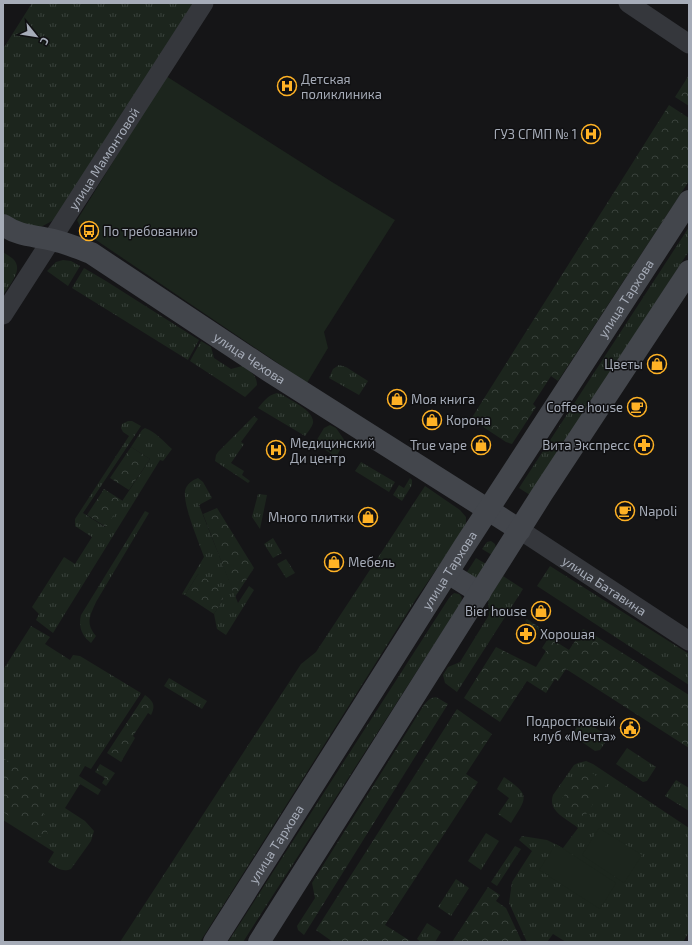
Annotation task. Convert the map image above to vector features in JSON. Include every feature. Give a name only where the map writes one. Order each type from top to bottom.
[{"type":"main road","name":"улица Тархова","points":[[214,942],[448,572],[689,201]]},
{"type":"main road","name":"улица Чехова","points":[[3,225],[16,232],[52,240],[91,253],[270,371],[520,530]]},
{"type":"main road","points":[[259,942],[520,530],[689,271]]},
{"type":"main road","points":[[448,572],[480,593]]},
{"type":"street","name":"улица Мамонтовой","points":[[3,315],[204,3]]},
{"type":"street","points":[[628,3],[689,44]]},
{"type":"street","name":"улица Батавина","points":[[520,530],[689,641]]},
{"type":"green space","points":[[32,3],[196,3],[61,213],[52,221],[39,228],[16,222],[3,214],[3,49]]},
{"type":"green space","points":[[689,75],[689,106],[675,97]]},
{"type":"green space","points":[[166,76],[332,182],[395,220],[324,332],[328,348],[307,383],[81,229],[77,220]]},
{"type":"green space","points":[[669,105],[689,118],[689,181],[558,381],[551,376],[533,404],[536,407],[512,444],[506,442],[471,419]]},
{"type":"green space","points":[[689,227],[689,251],[530,495],[519,488]]},
{"type":"green space","points":[[3,252],[14,260],[17,271],[3,295]]},
{"type":"green space","points":[[63,260],[71,261],[80,266],[68,286],[47,271],[56,262]]},
{"type":"green space","points":[[84,268],[199,340],[188,360],[72,288]]},
{"type":"green space","points":[[201,341],[211,347],[214,358],[231,369],[242,366],[254,376],[257,385],[245,397],[190,361]]},
{"type":"green space","points":[[339,365],[346,367],[368,381],[359,395],[329,378],[333,369]]},
{"type":"green space","points":[[277,393],[296,403],[310,414],[313,419],[313,423],[305,436],[258,408],[269,397]]},
{"type":"green space","points":[[254,416],[258,419],[241,442],[244,444],[231,463],[244,471],[242,475],[250,481],[248,483],[215,461],[218,452]]},
{"type":"green space","points":[[132,421],[141,426],[83,513],[105,527],[150,459],[131,447],[142,430],[145,428],[153,432],[172,449],[163,461],[160,460],[53,633],[36,620],[39,614],[32,607],[64,557],[75,564],[92,537],[75,526],[75,519],[129,436],[123,432],[121,428],[122,424]]},
{"type":"green space","points":[[330,425],[336,428],[345,441],[336,457],[315,443],[324,428]]},
{"type":"green space","points":[[131,447],[150,459],[129,490],[110,478]]},
{"type":"green space","points":[[361,462],[395,482],[389,492],[355,471]]},
{"type":"green space","points":[[198,478],[203,482],[212,498],[199,505],[238,603],[249,586],[254,590],[226,635],[217,629],[214,614],[223,599],[198,574],[185,595],[182,594],[204,557],[186,506],[185,498],[185,491],[188,485]]},
{"type":"green space","points":[[410,478],[412,480],[412,485],[402,501],[393,495],[399,485],[404,488]]},
{"type":"green space","points":[[425,486],[460,510],[466,517],[466,526],[416,599],[200,942],[120,942],[301,664],[316,652]]},
{"type":"green space","points":[[104,489],[123,501],[106,527],[87,515]]},
{"type":"green space","points":[[258,494],[267,495],[260,529],[252,517]]},
{"type":"green space","points":[[217,508],[254,568],[235,597],[203,514]]},
{"type":"green space","points":[[145,511],[149,513],[92,611],[90,623],[96,636],[91,643],[85,637],[80,627],[81,615]]},
{"type":"green space","points":[[273,538],[282,553],[273,558],[264,544]]},
{"type":"green space","points":[[491,541],[495,544],[496,548],[492,555],[482,549],[487,542]]},
{"type":"green space","points":[[476,558],[486,564],[476,580],[465,575]]},
{"type":"green space","points":[[286,559],[295,573],[286,578],[277,564]]},
{"type":"green space","points":[[550,566],[689,654],[689,685],[537,586]]},
{"type":"green space","points":[[198,574],[218,586],[223,599],[214,614],[185,595]]},
{"type":"green space","points":[[503,576],[523,589],[457,692],[445,683],[443,675],[448,667],[460,662],[489,615],[488,600]]},
{"type":"green space","points":[[454,593],[459,594],[462,597],[460,604],[243,942],[228,942],[449,598]]},
{"type":"green space","points":[[527,619],[560,641],[558,643],[569,650],[583,629],[588,631],[689,695],[689,748],[566,669],[558,681],[555,679],[546,693],[527,681],[500,722],[464,698],[496,647],[536,667],[546,651],[542,648],[549,637],[525,621]]},
{"type":"green space","points":[[31,626],[50,637],[45,644],[70,660],[73,655],[80,656],[141,693],[91,769],[85,766],[79,776],[101,790],[98,795],[80,784],[65,808],[85,821],[94,831],[91,841],[71,869],[68,870],[59,869],[48,862],[54,852],[3,820],[3,670]]},
{"type":"green space","points":[[169,678],[207,701],[202,709],[164,686]]},
{"type":"green space","points":[[145,695],[153,704],[153,712],[151,715],[148,713],[133,736],[135,738],[121,762],[107,753]]},
{"type":"green space","points":[[436,697],[448,704],[304,935],[298,930],[297,926],[315,898],[312,883],[422,708],[431,698]]},
{"type":"green space","points":[[457,709],[492,734],[466,774],[478,782],[385,925],[412,942],[333,942],[316,930]]},
{"type":"green space","points":[[582,719],[609,737],[600,750],[595,751],[572,735]]},
{"type":"green space","points":[[627,748],[656,767],[647,781],[643,782],[616,764]]},
{"type":"green space","points":[[3,758],[37,779],[49,842],[3,812]]},
{"type":"green space","points":[[586,761],[593,764],[689,828],[689,932],[683,942],[566,942],[553,934],[547,942],[527,942],[509,903],[512,882],[532,851],[519,840],[522,836],[547,840],[563,848],[578,828],[556,811],[552,801],[553,795],[574,765]]},
{"type":"green space","points":[[100,764],[115,773],[106,786],[102,783],[105,778],[95,772]]},
{"type":"green space","points":[[584,767],[607,784],[584,817],[561,800]]},
{"type":"green space","points":[[504,777],[519,789],[524,797],[520,808],[511,823],[498,814],[509,798],[497,789]]},
{"type":"green space","points":[[676,780],[689,788],[689,811],[665,796]]},
{"type":"green space","points":[[599,828],[642,855],[624,883],[582,855]]},
{"type":"green space","points":[[486,833],[499,841],[481,870],[468,861]]},
{"type":"green space","points":[[556,844],[616,883],[600,909],[539,870]]},
{"type":"green space","points":[[515,846],[521,849],[497,886],[491,882]]},
{"type":"green space","points":[[456,879],[469,888],[451,916],[438,907]]},
{"type":"green space","points":[[488,887],[500,895],[496,901],[506,908],[522,942],[452,942]]},
{"type":"green space","points":[[427,923],[441,932],[435,942],[421,942],[417,939]]},
{"type":"place","name":"Детская поликлиника","points":[[287,86]]},
{"type":"place","name":"ГУЗ СГМП № 1","points":[[591,134]]},
{"type":"place","name":"По требованию","points":[[89,231]]},
{"type":"place","name":"Цветы","points":[[657,364]]},
{"type":"place","name":"Моя книга","points":[[397,399]]},
{"type":"place","name":"Coffee house","points":[[637,407]]},
{"type":"place","name":"Корона","points":[[432,420]]},
{"type":"place","name":"True vape","points":[[481,445]]},
{"type":"place","name":"Вита Экспресс","points":[[644,445]]},
{"type":"place","name":"Медицинский Ди центр","points":[[276,450]]},
{"type":"place","name":"Napoli","points":[[625,511]]},
{"type":"place","name":"Много плитки","points":[[368,517]]},
{"type":"place","name":"Мебель","points":[[334,562]]},
{"type":"place","name":"Вier house","points":[[541,611]]},
{"type":"place","name":"Хорошая","points":[[526,634]]},
{"type":"place","name":"Подростковый клуб «Мечта»","points":[[630,728]]}]
